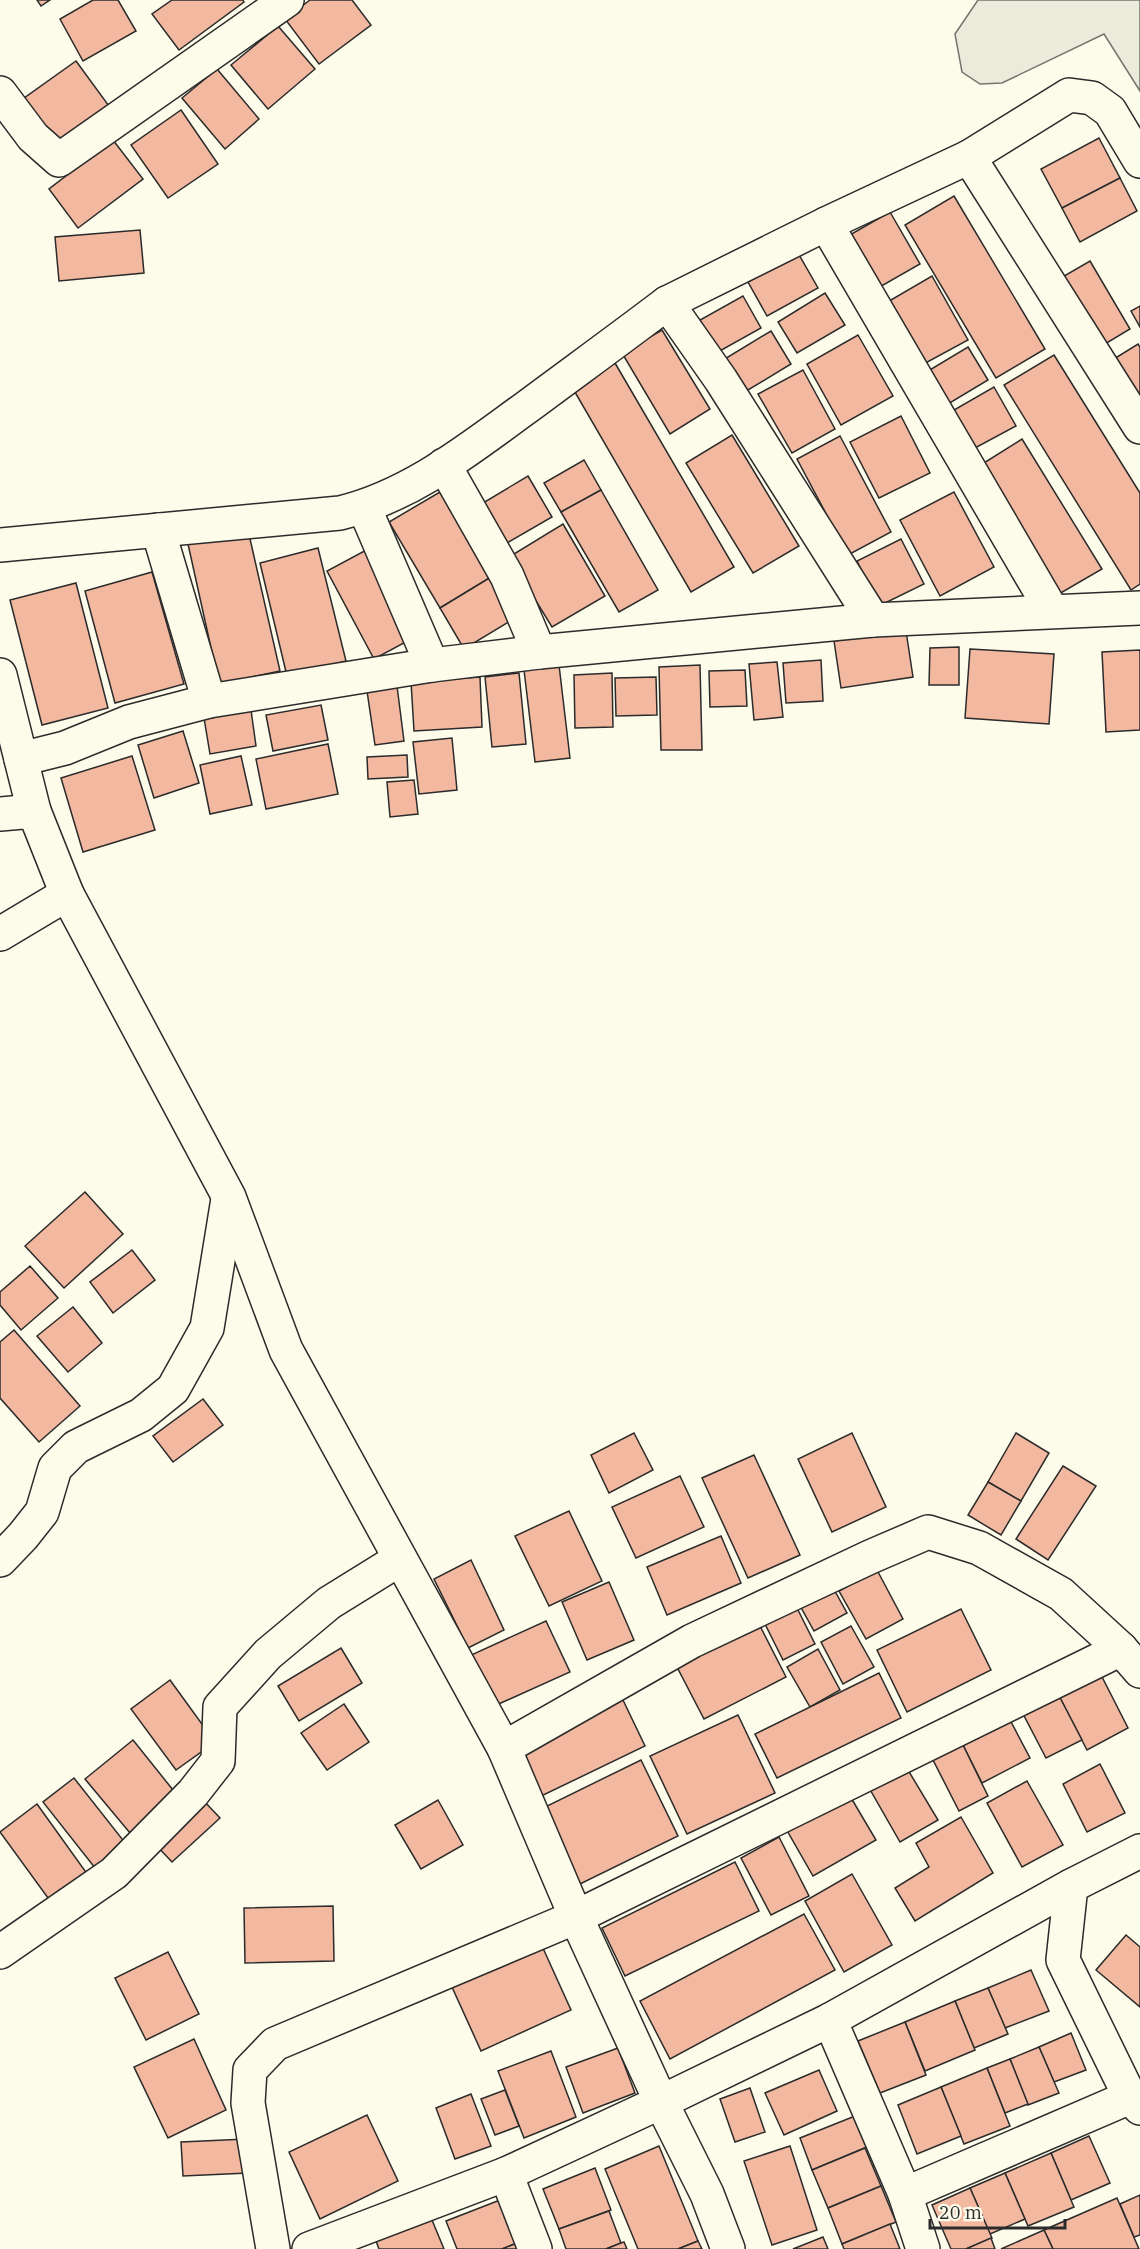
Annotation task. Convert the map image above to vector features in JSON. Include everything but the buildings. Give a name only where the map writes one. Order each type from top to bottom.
[{"type":"street","points":[[0,93],[33,137],[59,160],[287,0]]},
{"type":"street","points":[[0,545],[340,513],[364,507],[391,496],[444,465],[668,303],[826,224],[969,157],[1069,95],[1092,98],[1110,111],[1140,161]]},
{"type":"street","points":[[969,157],[1140,427]]},
{"type":"street","points":[[826,224],[1052,612]]},
{"type":"street","points":[[668,303],[721,380],[873,620]]},
{"type":"street","points":[[444,465],[507,576],[539,652]]},
{"type":"street","points":[[364,507],[432,664]]},
{"type":"street","points":[[158,530],[208,701]]},
{"type":"street","points":[[21,759],[65,748],[129,722],[208,701],[432,664],[873,620],[1140,608]]},
{"type":"street","points":[[0,675],[34,811],[68,894],[228,1197],[286,1350],[504,1748],[576,1917],[661,2102],[707,2194],[728,2249]]},
{"type":"street","points":[[0,814],[34,811]]},
{"type":"street","points":[[0,934],[68,894]]},
{"type":"street","points":[[0,1560],[42,1512],[55,1468],[75,1447],[141,1414],[173,1389],[207,1328],[228,1197]]},
{"type":"street","points":[[273,2249],[248,2103],[250,2070],[275,2044],[576,1917],[1130,1660],[1061,1594],[979,1548],[928,1532],[692,1641],[504,1748]]},
{"type":"street","points":[[0,1952],[114,1873],[193,1793],[218,1761],[220,1707],[268,1654],[329,1603],[400,1558]]},
{"type":"street","points":[[309,2249],[345,2243],[506,2174],[661,2102],[830,2020],[1071,1886],[1140,1851]]},
{"type":"street","points":[[905,2194],[1135,2102],[1063,1960],[1071,1886]]},
{"type":"street","points":[[830,2020],[905,2194],[923,2249]]},
{"type":"street","points":[[506,2174],[535,2249]]},
{"type":"shaded area","points":[[978,0],[1140,0],[1140,91],[1104,34],[1002,83],[980,84],[962,72],[955,34]]}]
